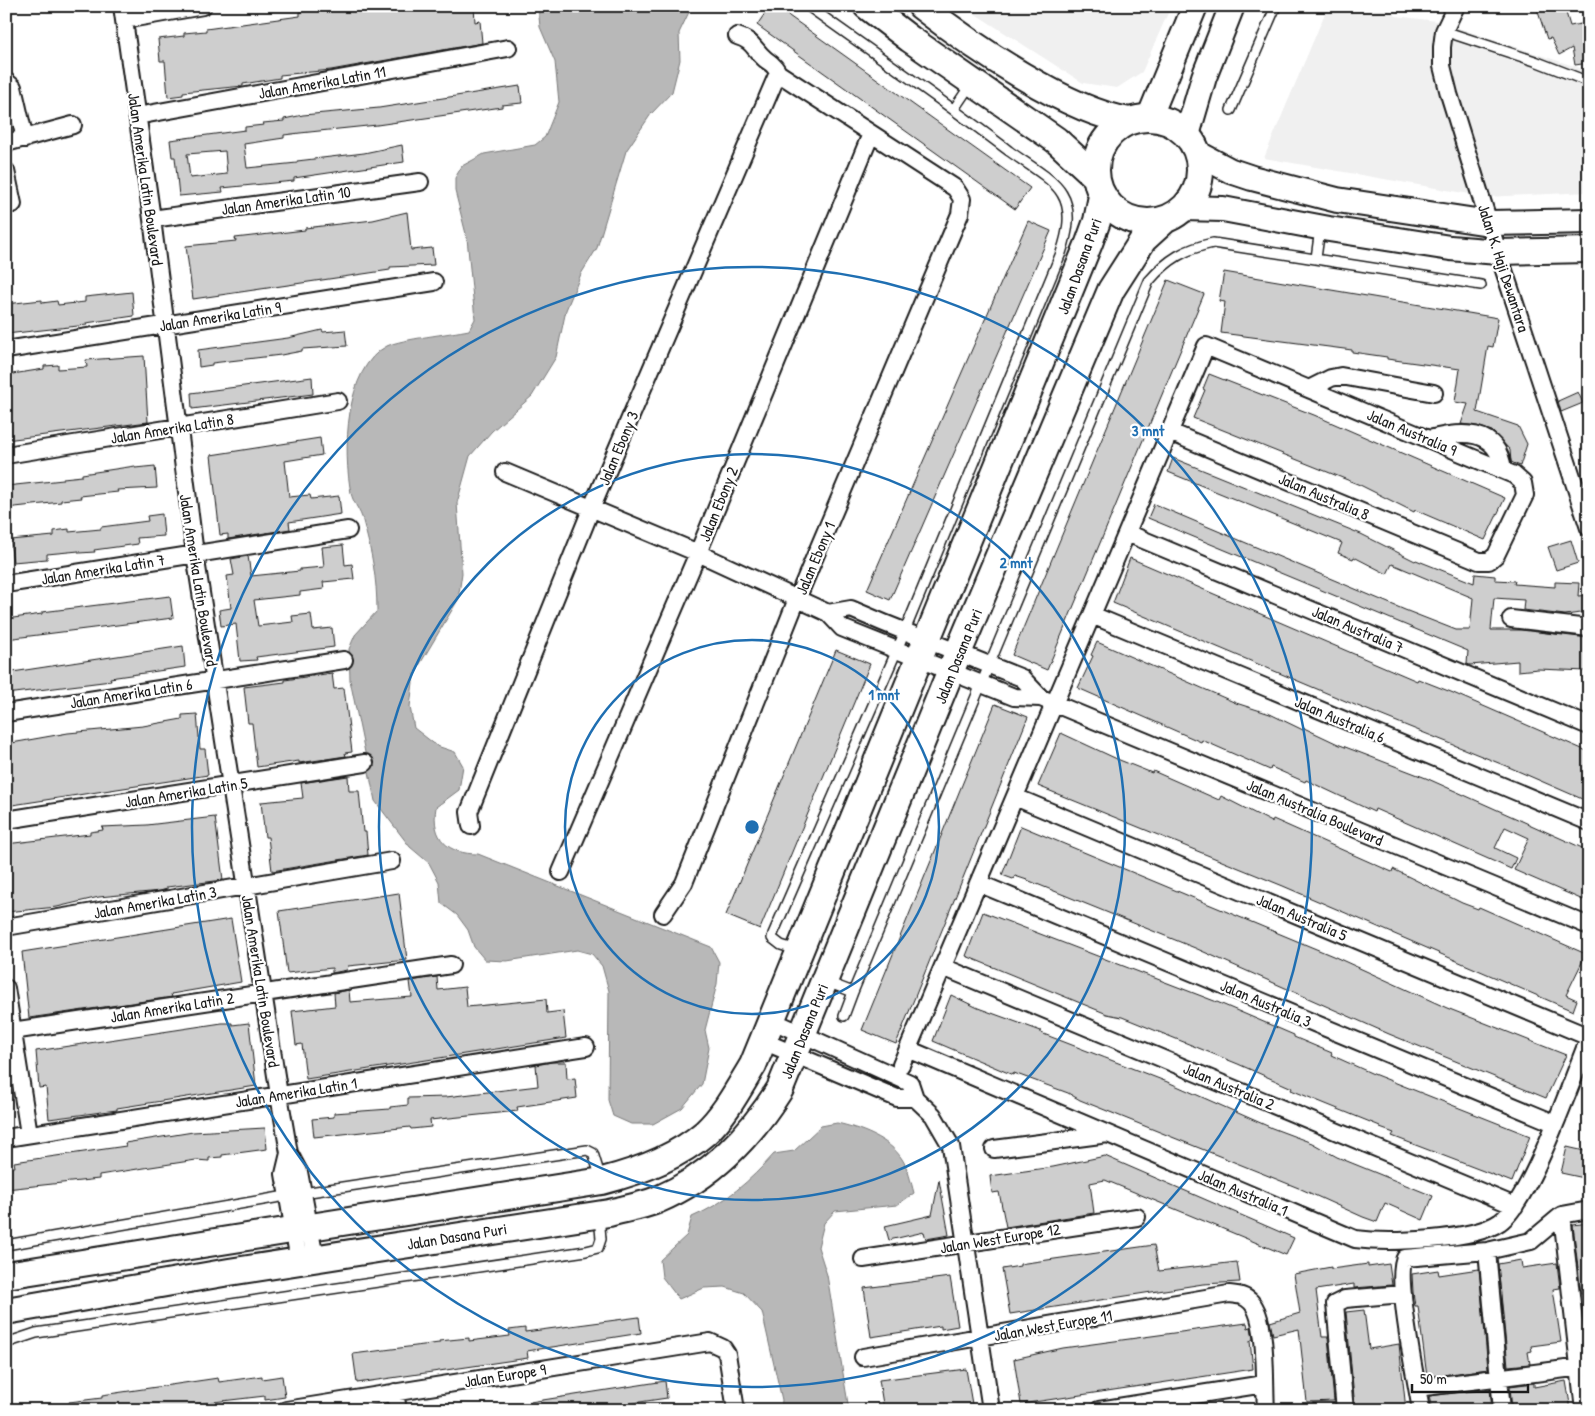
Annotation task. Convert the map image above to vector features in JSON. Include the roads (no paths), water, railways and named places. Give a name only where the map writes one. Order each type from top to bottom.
[{"type":"main road","points":[[867,6],[910,39],[1056,140],[1099,186],[1113,210],[1129,219],[1148,222],[1174,214],[1195,192],[1200,173],[1192,144],[1170,123],[1115,119],[1078,105],[1016,71],[921,6]]},
{"type":"main road","points":[[1099,186],[1096,159],[1103,143],[1115,130],[1140,120]]},
{"type":"main road","name":"Jalan Dasana Puri","points":[[6,1275],[602,1181],[629,1174],[673,1154],[705,1133],[732,1101],[753,1065],[1090,244],[1097,221],[1099,186]]},
{"type":"main road","name":"Jalan Dasana Puri","points":[[6,1310],[307,1260],[599,1215],[656,1200],[697,1179],[732,1152],[763,1117],[780,1089],[955,662],[1111,290],[1143,240],[1174,214]]},
{"type":"street","points":[[123,13],[202,6]]},
{"type":"street","points":[[1140,120],[1194,6]]},
{"type":"street","points":[[1232,6],[1204,77],[1192,144],[1231,170],[1252,178],[1337,200],[1489,223],[1589,221]]},
{"type":"street","name":"Jalan K. Haji Dewantara","points":[[1456,6],[1444,31],[1442,66],[1449,94],[1498,252],[1589,528]]},
{"type":"street","name":"Jalan Amerika Latin Boulevard","points":[[123,13],[152,219],[194,554],[279,1095],[289,1153],[299,1172],[295,1195],[307,1260]]},
{"type":"street","points":[[737,36],[753,44],[763,57],[774,64],[778,73],[871,134]]},
{"type":"street","name":"Jalan Amerika Latin 11","points":[[137,116],[508,48]]},
{"type":"street","name":"Jalan Ebony 3","points":[[471,826],[469,812],[592,507],[778,73]]},
{"type":"street","points":[[6,81],[14,87],[25,139]]},
{"type":"street","points":[[6,143],[73,125]]},
{"type":"street","name":"Jalan Ebony 1","points":[[663,914],[684,883],[798,599],[960,214],[962,200],[955,188],[871,134]]},
{"type":"street","name":"Jalan Ebony 2","points":[[561,872],[698,553],[871,134]]},
{"type":"street","points":[[6,171],[13,204]]},
{"type":"street","name":"Jalan Amerika Latin 10","points":[[152,219],[420,182]]},
{"type":"street","points":[[1174,214],[1223,209],[1450,248],[1498,252],[1589,250]]},
{"type":"street","name":"Jalan Amerika Latin 9","points":[[6,350],[434,282]]},
{"type":"street","name":"Jalan Australia 9","points":[[1170,432],[1206,346],[1508,472]]},
{"type":"street","name":"Jalan Australia 9","points":[[1310,390],[1331,378],[1341,376],[1434,394]]},
{"type":"street","name":"Jalan Amerika Latin 8","points":[[6,456],[338,400]]},
{"type":"street","points":[[901,1066],[1015,798],[1048,701],[1092,615],[1170,432]]},
{"type":"street","name":"Jalan Australia 8","points":[[1170,432],[1479,561],[1489,561],[1496,555],[1525,495],[1523,483],[1508,472]]},
{"type":"street","points":[[505,472],[592,507],[798,599],[828,613],[842,628],[897,650],[924,650],[955,662],[990,666],[1022,678],[1048,701]]},
{"type":"street","name":"Jalan Amerika Latin 7","points":[[6,584],[348,530]]},
{"type":"street","name":"Jalan Australia 7","points":[[1127,532],[1589,726]]},
{"type":"street","points":[[828,613],[851,609],[904,631],[924,650]]},
{"type":"street","name":"Jalan Australia 6","points":[[1092,615],[1589,822]]},
{"type":"street","points":[[1510,619],[1589,628]]},
{"type":"street","name":"Jalan Amerika Latin 6","points":[[6,713],[344,660]]},
{"type":"street","points":[[955,662],[982,684],[1014,697],[1048,701]]},
{"type":"street","name":"Jalan Australia Boulevard","points":[[1048,701],[1589,926]]},
{"type":"street","name":"Jalan Amerika Latin 5","points":[[6,820],[365,763]]},
{"type":"street","name":"Jalan Australia 5","points":[[1015,798],[1589,1038]]},
{"type":"street","name":"Jalan Amerika Latin 3","points":[[6,927],[392,861]]},
{"type":"street","name":"Jalan Australia 3","points":[[978,882],[1554,1123]]},
{"type":"street","name":"Jalan Amerika Latin 2","points":[[12,1031],[451,965]]},
{"type":"street","name":"Jalan Australia 2","points":[[943,967],[1515,1206]]},
{"type":"street","points":[[6,988],[29,1134]]},
{"type":"street","points":[[767,1030],[798,1045]]},
{"type":"street","points":[[767,1030],[798,1045],[910,1083],[914,1098],[934,1114],[951,1146],[991,1410]]},
{"type":"street","name":"Jalan Australia 1","points":[[908,1049],[1355,1239],[1381,1242],[1477,1233],[1501,1222],[1525,1192],[1589,1038]]},
{"type":"street","name":"Jalan Amerika Latin 1","points":[[6,1138],[586,1047]]},
{"type":"street","points":[[994,1149],[1108,1134]]},
{"type":"street","points":[[1421,1410],[1403,1294],[1401,1263],[1405,1258],[1487,1251],[1532,1241],[1562,1215],[1589,1210]]},
{"type":"street","points":[[1562,1215],[1584,1366],[1584,1410]]},
{"type":"street","name":"Jalan West Europe 12","points":[[863,1259],[1137,1217]]},
{"type":"street","points":[[1487,1251],[1497,1377],[1502,1410]]},
{"type":"street","name":"Jalan West Europe 11","points":[[863,1357],[1229,1294],[1243,1296],[1252,1303],[1261,1330],[1264,1384]]},
{"type":"street","points":[[1345,1410],[1335,1304],[1345,1298],[1403,1294]]},
{"type":"street","name":"Jalan Europe 9","points":[[286,1410],[710,1342],[723,1348],[729,1360],[736,1410]]},
{"type":"street","points":[[1417,1388],[1584,1366]]},
{"type":"street","points":[[1099,1410],[1264,1384],[1266,1410]]},
{"type":"street","points":[[395,1392],[398,1410]]},
{"type":"lane","points":[[800,951],[780,945],[772,938],[773,934],[897,650],[1067,236],[1066,204],[1055,185],[954,109],[808,6]]},
{"type":"lane","points":[[1231,110],[1276,6]]},
{"type":"lane","points":[[1444,31],[1535,61],[1589,82]]},
{"type":"lane","points":[[954,109],[973,82]]},
{"type":"lane","points":[[1316,258],[1320,227]]},
{"type":"lane","points":[[844,1016],[1149,281],[1164,264],[1178,254],[1193,247],[1214,243],[1481,285]]},
{"type":"lane","points":[[824,981],[853,992]]},
{"type":"lane","points":[[6,1245],[295,1195],[587,1150],[593,1153],[602,1181]]},
{"type":"lane","points":[[6,1343],[36,1333],[598,1248],[600,1244],[599,1215]]}]
